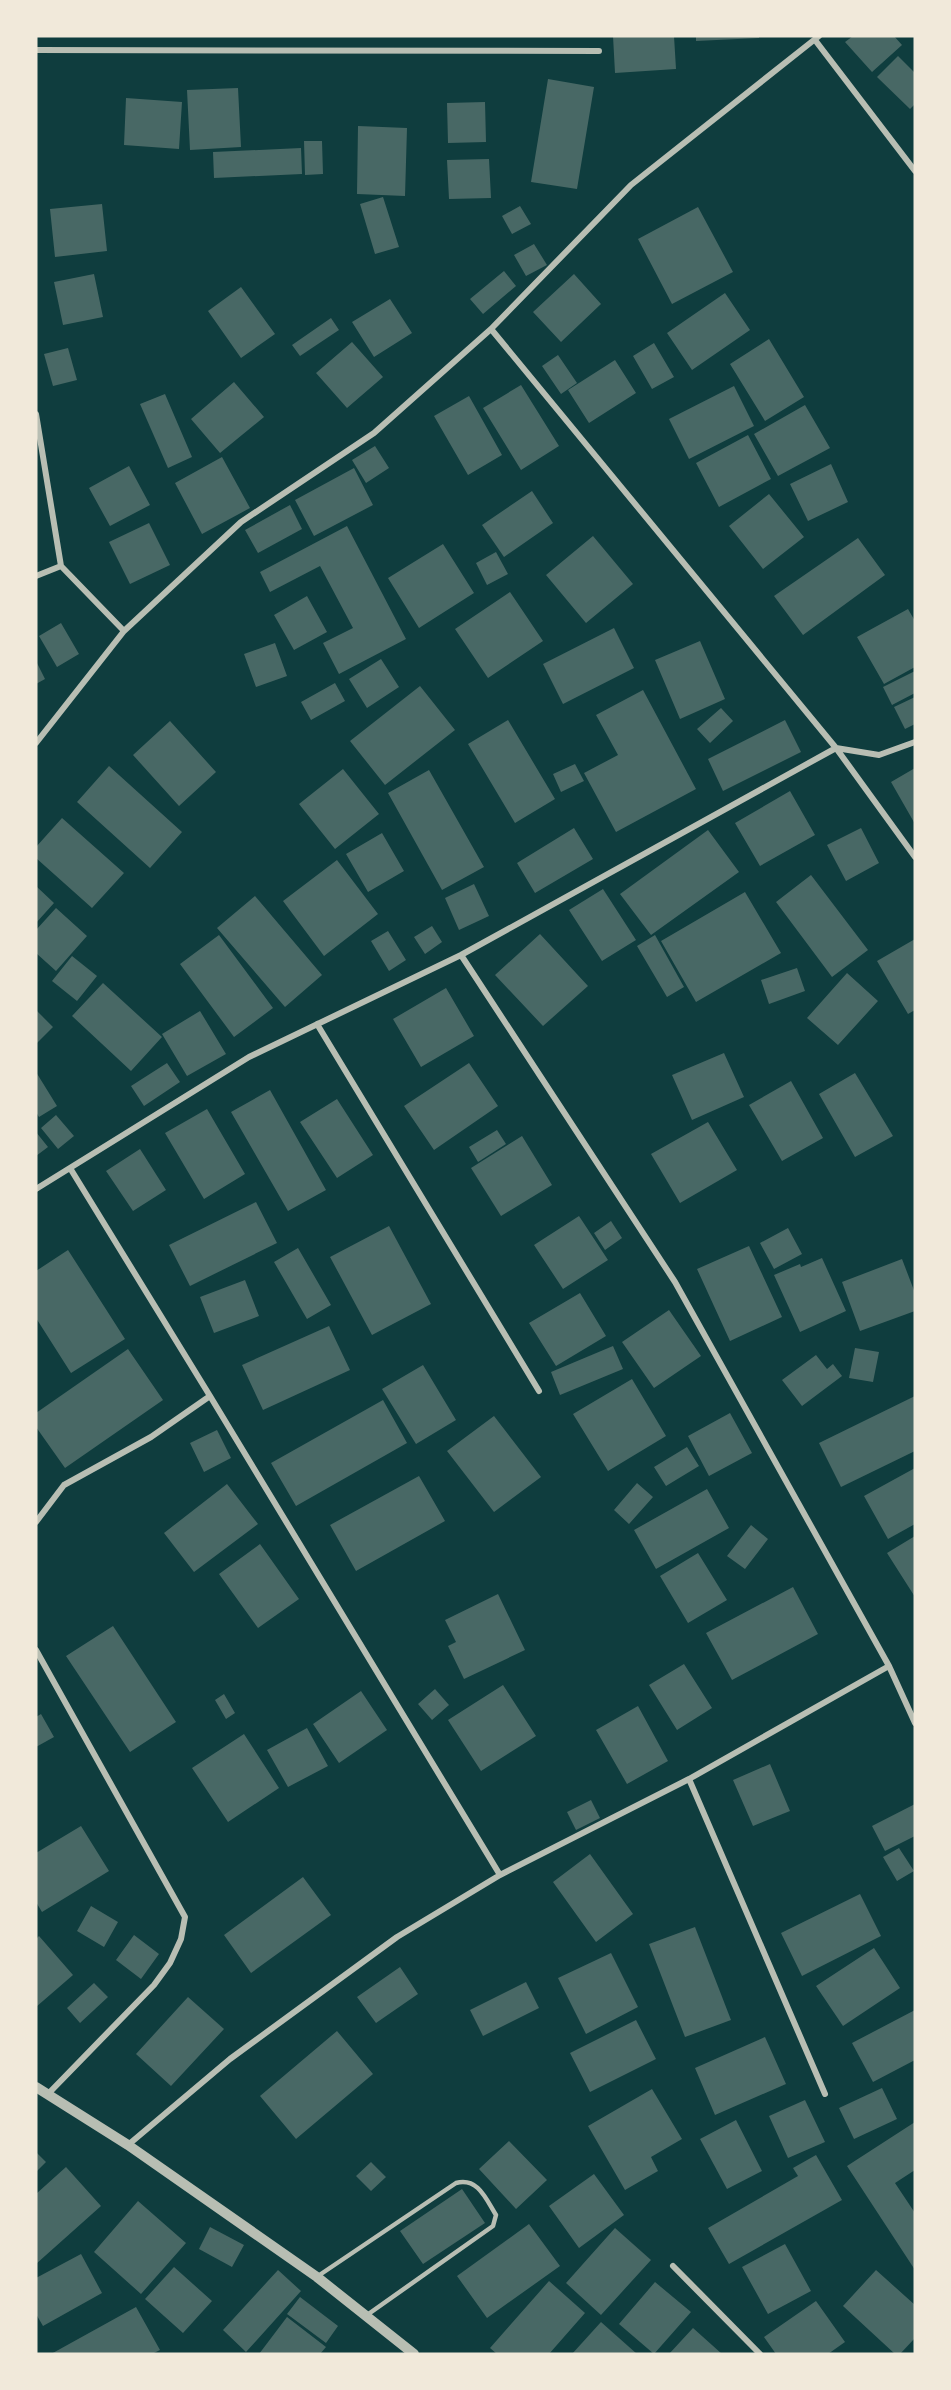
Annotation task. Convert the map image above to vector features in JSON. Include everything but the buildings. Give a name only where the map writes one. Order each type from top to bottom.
[{"type":"street","points":[[36,743],[124,631],[241,522],[374,433],[491,329],[631,185],[817,38],[915,171]]},
{"type":"street","points":[[36,50],[599,51]]},
{"type":"street","points":[[491,329],[836,748],[915,857]]},
{"type":"street","points":[[36,414],[61,566],[124,631]]},
{"type":"street","points":[[36,576],[61,566]]},
{"type":"street","points":[[36,1189],[249,1057],[460,955],[836,748],[879,755],[915,742]]},
{"type":"street","points":[[460,955],[675,1282],[889,1666],[915,1723]]},
{"type":"street","points":[[317,1024],[540,1391]]},
{"type":"street","points":[[70,1168],[500,1875]]},
{"type":"street","points":[[36,1522],[64,1485],[151,1437],[210,1396]]},
{"type":"street","points":[[36,1650],[185,1917],[181,1939],[170,1963],[154,1985],[48,2094]]},
{"type":"street","points":[[128,2145],[230,2059],[388,1943],[500,1875],[689,1779],[889,1666]]},
{"type":"street","points":[[689,1779],[825,2094]]},
{"type":"street","points":[[36,2087],[128,2145],[317,2277],[414,2354]]},
{"type":"street","points":[[673,2266],[760,2354]]},
{"type":"lane","points":[[317,2277],[456,2183],[471,2182],[496,2215],[493,2226],[367,2315]]}]
